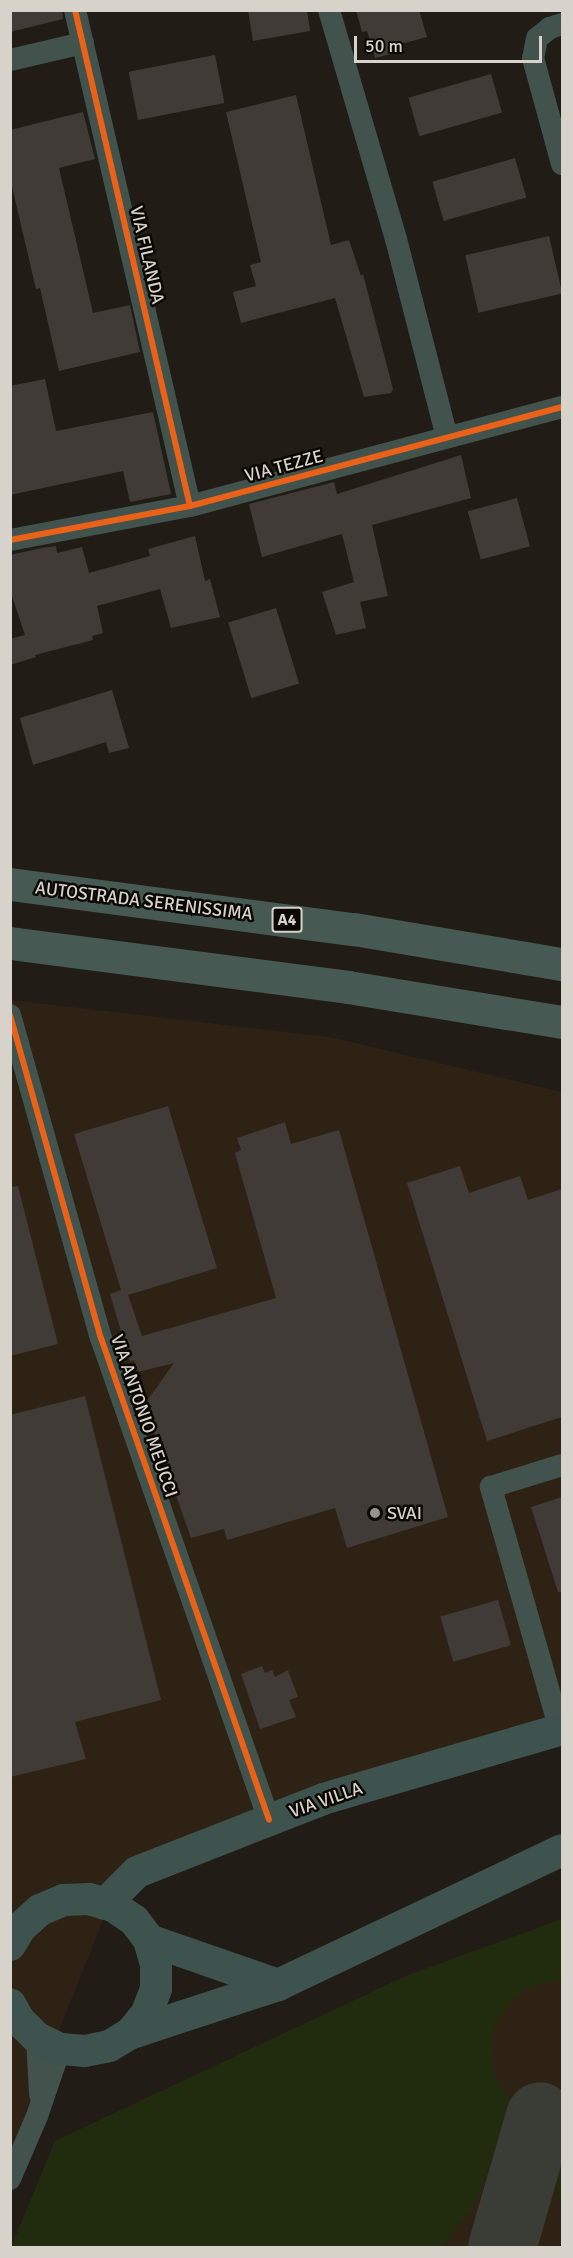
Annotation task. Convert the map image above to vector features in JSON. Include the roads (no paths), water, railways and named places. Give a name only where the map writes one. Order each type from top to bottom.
[{"type":"highway","name":"AUTOSTRADA SERENISSIMA","points":[[10,884],[354,929],[562,964]]},
{"type":"highway","points":[[10,943],[348,987],[562,1022]]},
{"type":"street","name":"VIA FILANDA","points":[[75,10],[190,506]]},
{"type":"street","points":[[329,10],[396,239],[447,437]]},
{"type":"street","points":[[562,24],[550,28],[537,38],[533,58],[562,165]]},
{"type":"street","points":[[10,60],[83,43]]},
{"type":"street","name":"VIA TEZZE","points":[[10,540],[190,506],[562,407]]},
{"type":"street","name":"VIA ANTONIO MEUCCI","points":[[10,1015],[101,1338],[269,1820]]},
{"type":"street","points":[[561,1730],[491,1487],[562,1465]]},
{"type":"street","name":"VIA VILLA","points":[[105,1904],[137,1872],[323,1799],[561,1730]]},
{"type":"street","points":[[10,2004],[19,2020],[48,2043],[85,2051],[110,2046],[129,2034],[278,1985],[562,1850]]},
{"type":"street","points":[[10,1945],[21,1927],[40,1910],[63,1900],[89,1899],[113,1906],[134,1920],[149,1940],[156,1964],[156,1989],[147,2013],[129,2034]]},
{"type":"street","points":[[149,1940],[278,1985]]},
{"type":"street","points":[[10,2179],[41,2104],[48,2043]]},
{"type":"place","name":"SVAI","points":[[375,1513]]}]
